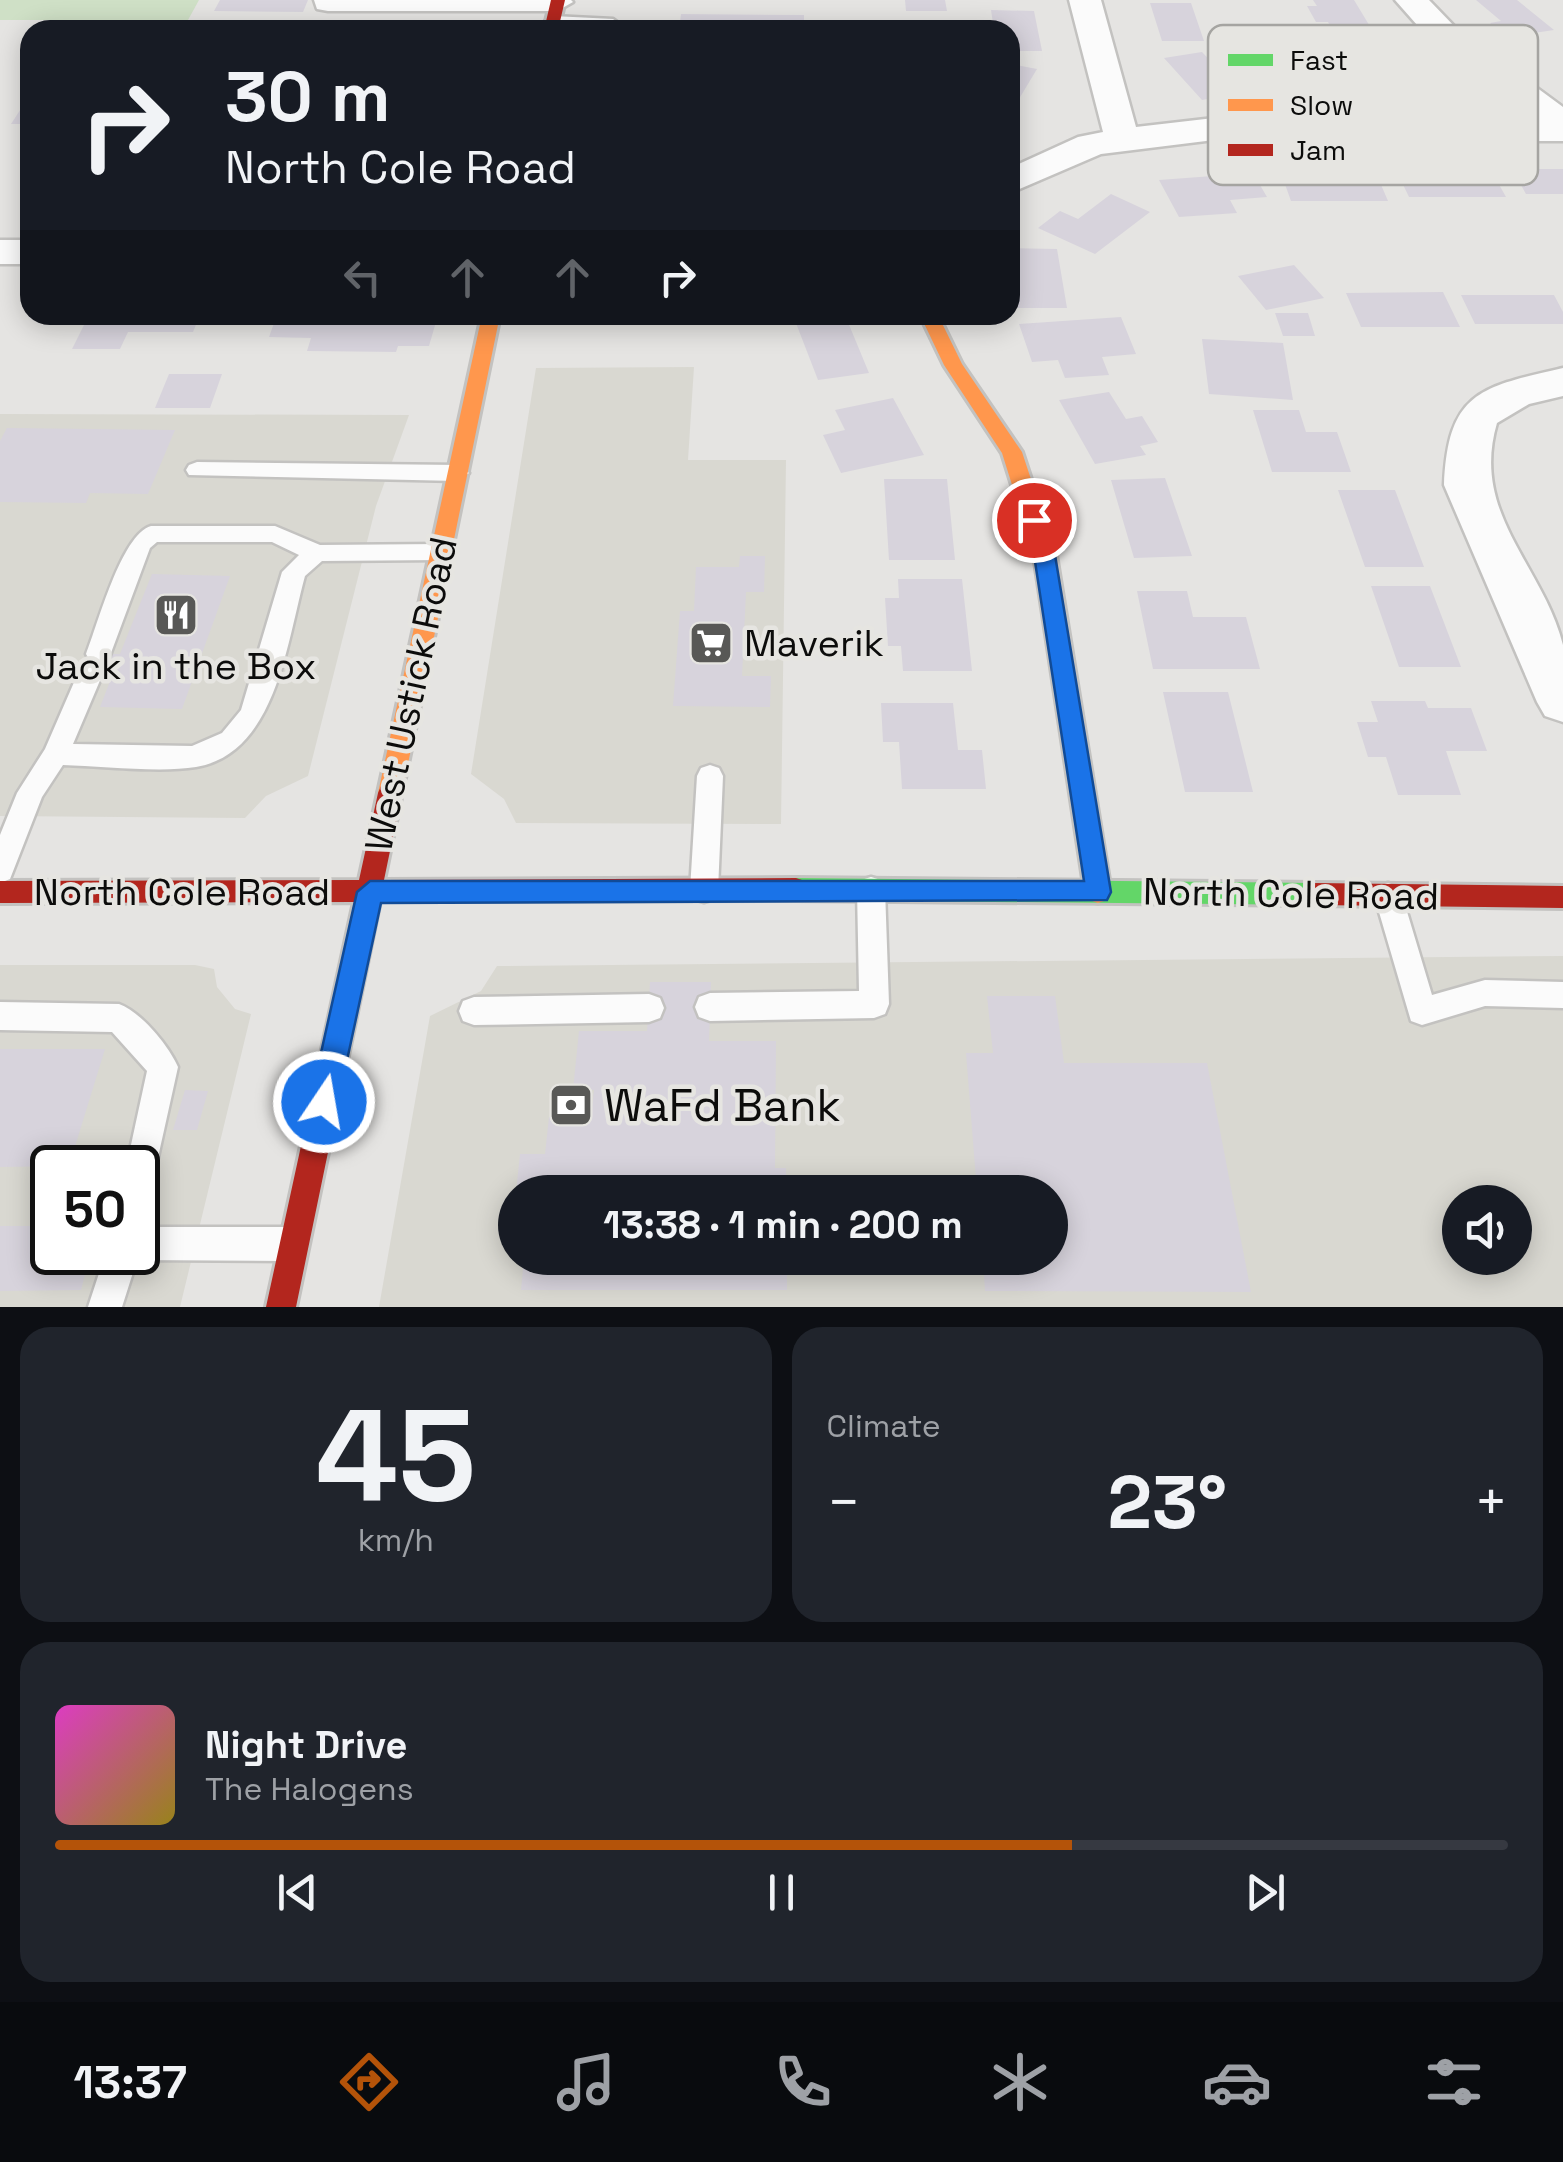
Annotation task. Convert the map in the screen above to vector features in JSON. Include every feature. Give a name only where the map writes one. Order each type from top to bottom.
[{"type":"main road","name":"West Ustick Road","points":[[281,1307],[489,325]]},
{"type":"main road","points":[[934,325],[953,365],[1012,452],[1044,555],[1098,892]]},
{"type":"main road","name":"North Cole Road","points":[[0,892],[870,889],[1563,897]]},
{"type":"street","points":[[1086,0],[1122,138]]},
{"type":"street","points":[[1411,0],[1435,25]]},
{"type":"street","points":[[326,5],[555,13]]},
{"type":"street","points":[[1538,108],[1563,127]]},
{"type":"street","points":[[1538,127],[1563,127]]},
{"type":"street","points":[[1020,177],[1091,145],[1122,138],[1208,131]]},
{"type":"street","points":[[1563,382],[1515,393],[1478,416],[1468,447],[1467,485],[1563,702]]},
{"type":"lane","points":[[555,13],[592,20]]},
{"type":"lane","points":[[197,470],[458,473]]},
{"type":"lane","points":[[0,871],[30,793],[56,754],[140,544],[151,534],[275,534],[318,552],[441,552]]},
{"type":"lane","points":[[56,754],[195,758],[232,740],[253,714],[294,572],[318,552]]},
{"type":"lane","points":[[704,890],[710,776]]},
{"type":"lane","points":[[710,1006],[874,1004],[870,889]]},
{"type":"lane","points":[[1388,895],[1422,1010],[1484,993],[1563,994]]},
{"type":"lane","points":[[474,1011],[649,1008]]},
{"type":"lane","points":[[0,1016],[120,1018],[162,1067],[146,1145]]},
{"type":"lane","points":[[160,1244],[293,1244]]},
{"type":"lane","points":[[104,1307],[115,1275]]},
{"type":"shaded area","points":[[694,367],[688,460],[786,460],[781,824],[516,823],[504,799],[471,774],[536,368]]},
{"type":"shaded area","points":[[0,414],[409,415],[376,506],[308,776],[266,796],[245,818],[0,816]]},
{"type":"shaded area","points":[[1563,956],[1563,1307],[379,1307],[430,1016],[481,991],[497,966]]},
{"type":"shaded area","points":[[0,965],[195,965],[214,969],[217,987],[235,1009],[251,1014],[180,1307],[0,1307]]},
{"type":"green space","points":[[0,0],[199,0],[188,20],[0,20]]},
{"type":"building","points":[[220,0],[308,0],[303,12],[214,11]]},
{"type":"building","points":[[905,0],[945,0],[947,11],[906,11]]},
{"type":"building","points":[[1313,0],[1354,0],[1369,25],[1316,22],[1307,6],[1317,6]]},
{"type":"building","points":[[1476,0],[1517,0],[1554,30],[1538,32],[1538,25],[1490,23],[1501,21]]},
{"type":"building","points":[[1150,3],[1191,3],[1204,41],[1162,41]]},
{"type":"building","points":[[991,10],[1034,11],[1042,51],[1020,51],[1020,20],[992,20]]},
{"type":"building","points":[[681,14],[804,15],[804,20],[680,20]]},
{"type":"building","points":[[1202,52],[1208,58],[1208,99],[1202,100],[1164,58]]},
{"type":"building","points":[[1020,66],[1037,69],[1020,97]]},
{"type":"building","points":[[1538,169],[1563,169],[1563,194],[1526,194],[1521,185],[1538,185]]},
{"type":"building","points":[[1208,176],[1208,185],[1260,185],[1267,197],[1230,200],[1237,213],[1179,217],[1159,180]]},
{"type":"building","points":[[1285,185],[1381,185],[1388,201],[1291,201]]},
{"type":"building","points":[[1403,185],[1499,185],[1506,197],[1409,197]]},
{"type":"building","points":[[1111,194],[1150,212],[1095,254],[1038,228],[1060,211],[1078,219]]},
{"type":"building","points":[[1020,248],[1057,249],[1067,308],[1020,308]]},
{"type":"building","points":[[1294,265],[1324,298],[1266,310],[1238,276]]},
{"type":"building","points":[[1443,292],[1460,327],[1361,327],[1346,293]]},
{"type":"building","points":[[1461,295],[1554,295],[1563,312],[1563,324],[1475,324]]},
{"type":"building","points":[[1275,313],[1308,313],[1315,336],[1283,336]]},
{"type":"building","points":[[1121,317],[1136,354],[1102,357],[1109,375],[1065,378],[1058,360],[1032,362],[1020,324]]},
{"type":"building","points":[[84,325],[196,325],[193,332],[128,332],[120,349],[72,349]]},
{"type":"building","points":[[273,325],[435,325],[429,346],[398,346],[396,352],[307,351],[311,338],[269,337]]},
{"type":"building","points":[[797,325],[849,325],[869,373],[818,380]]},
{"type":"building","points":[[1202,339],[1283,343],[1293,400],[1209,394]]},
{"type":"building","points":[[169,374],[222,374],[210,408],[155,408]]},
{"type":"building","points":[[1109,392],[1126,419],[1142,416],[1158,442],[1140,446],[1146,455],[1095,464],[1059,400]]},
{"type":"building","points":[[893,398],[924,455],[841,473],[823,435],[845,430],[835,410]]},
{"type":"building","points":[[1253,410],[1299,410],[1306,432],[1337,432],[1351,472],[1272,472]]},
{"type":"building","points":[[7,428],[175,430],[148,494],[90,493],[86,503],[0,502],[0,441]]},
{"type":"building","points":[[1165,478],[1192,556],[1134,558],[1111,480]]},
{"type":"building","points":[[884,479],[947,479],[955,560],[889,560]]},
{"type":"building","points":[[1338,490],[1395,490],[1424,567],[1365,567]]},
{"type":"building","name":"Maverik","points":[[740,556],[765,556],[764,592],[746,592],[742,676],[771,676],[770,707],[673,706],[680,611],[694,611],[696,567],[739,567]]},
{"type":"building","name":"Jack in the Box","points":[[152,574],[230,576],[182,709],[100,707],[114,671],[82,669],[89,654],[120,654]]},
{"type":"building","points":[[898,579],[962,579],[972,671],[903,671],[901,646],[888,646],[885,598],[899,598]]},
{"type":"building","points":[[1371,586],[1430,586],[1461,667],[1399,667]]},
{"type":"building","points":[[1137,591],[1187,591],[1193,617],[1246,617],[1260,669],[1153,669]]},
{"type":"building","points":[[1163,692],[1228,692],[1253,792],[1185,792]]},
{"type":"building","points":[[1371,701],[1425,701],[1428,708],[1471,708],[1487,751],[1446,751],[1461,795],[1398,795],[1386,757],[1368,757],[1357,722],[1378,722]]},
{"type":"building","points":[[881,703],[953,703],[958,750],[982,750],[986,789],[902,789],[899,742],[883,742]]},
{"type":"building","points":[[650,982],[711,982],[709,1041],[776,1041],[775,1168],[786,1168],[786,1175],[518,1175],[520,1154],[545,1154],[549,1117],[591,1117],[594,1090],[573,1090],[579,1031],[647,1031]]},
{"type":"building","points":[[987,996],[1055,996],[1064,1063],[1207,1063],[1251,1292],[985,1291],[984,1275],[1068,1275],[1068,1175],[976,1175],[966,1053],[993,1053]]},
{"type":"building","points":[[0,1049],[105,1049],[75,1145],[30,1145],[30,1167],[0,1167]]},
{"type":"building","points":[[185,1090],[208,1091],[197,1130],[173,1130]]},
{"type":"building","points":[[0,1226],[30,1226],[30,1275],[85,1275],[81,1290],[0,1291]]},
{"type":"building","points":[[522,1275],[787,1275],[787,1290],[521,1290]]},
{"type":"traffic: fast","points":[[796,889],[1314,894]]},
{"type":"traffic: slow","points":[[390,793],[489,325]]},
{"type":"traffic: slow","points":[[934,325],[953,365],[1012,452],[1045,555],[1098,892]]},
{"type":"traffic: jam","points":[[553,20],[558,0]]},
{"type":"traffic: jam","points":[[281,1307],[390,793]]},
{"type":"traffic: jam","points":[[0,892],[796,889]]},
{"type":"traffic: jam","points":[[1314,894],[1563,897]]},
{"type":"place","name":"Jack in the Box","points":[[176,615]]},
{"type":"place","name":"Maverik","points":[[711,643]]},
{"type":"place","name":"WaFd Bank","points":[[571,1105]]},
{"type":"route","points":[[324,1102],[370,892],[1098,892],[1044,555],[1034,520]]}]
